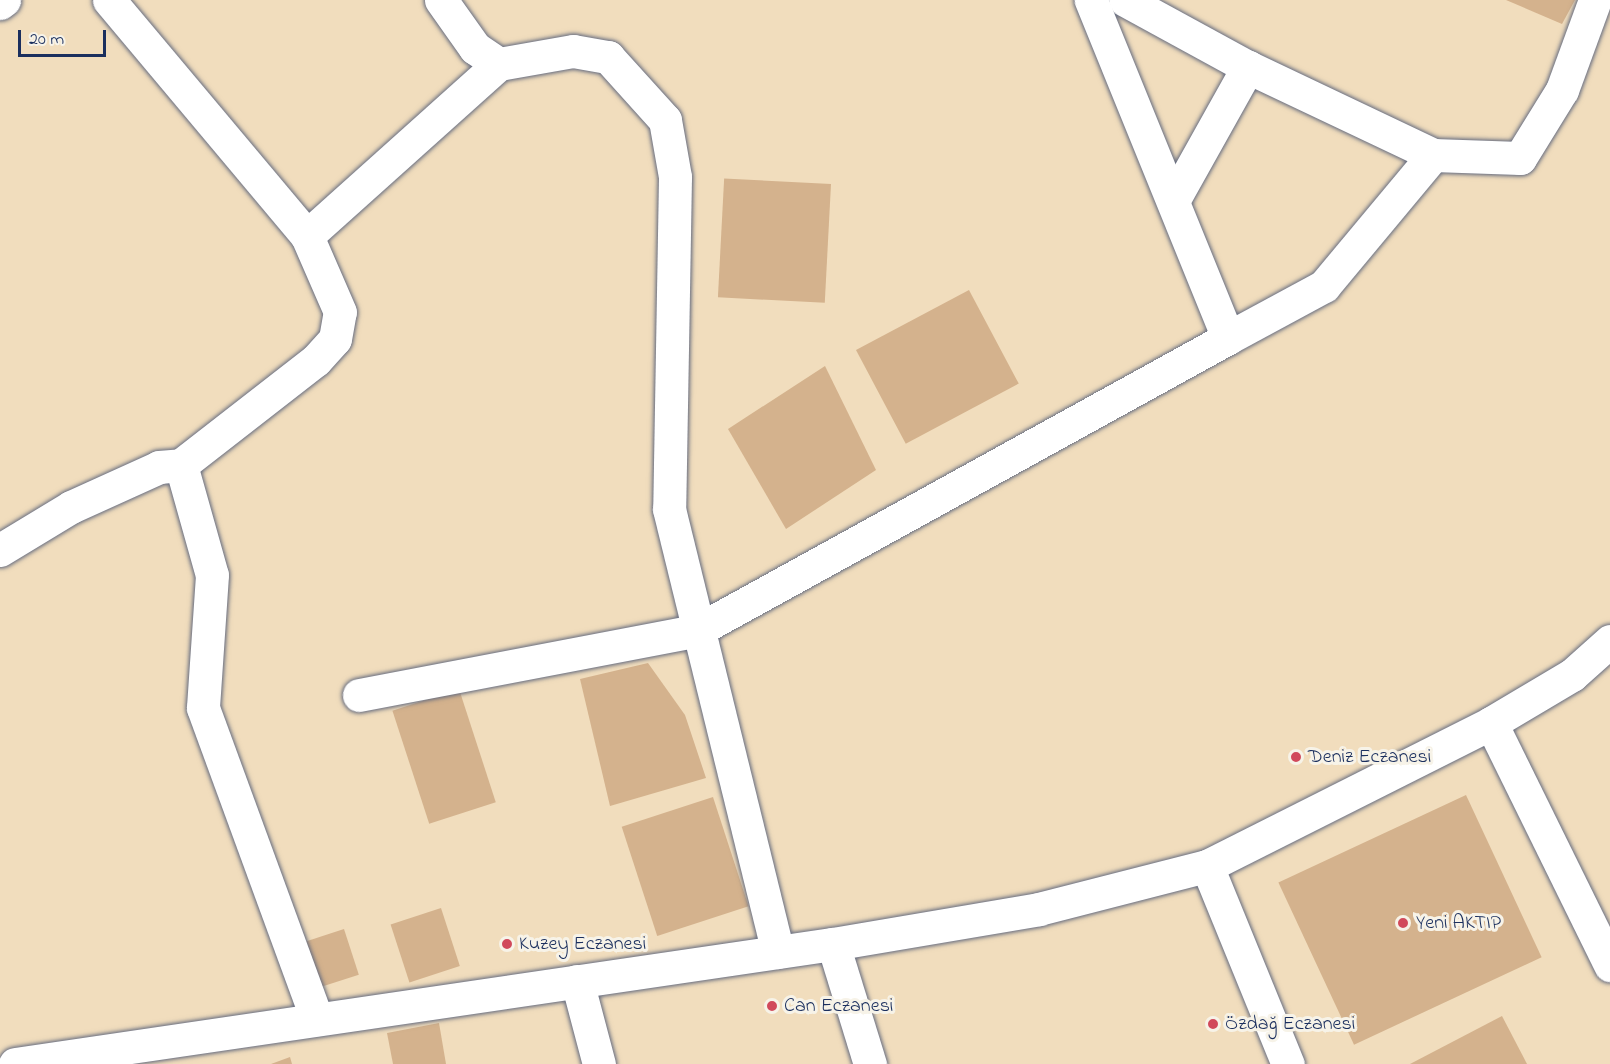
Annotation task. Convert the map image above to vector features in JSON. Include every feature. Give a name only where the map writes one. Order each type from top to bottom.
[{"type":"street","points":[[0,3],[4,0]]},
{"type":"street","points":[[0,550],[71,507],[159,467],[181,465],[316,360],[335,339],[340,312],[306,236],[109,0]]},
{"type":"street","points":[[441,0],[475,48],[499,64]]},
{"type":"street","points":[[1091,0],[1228,338]]},
{"type":"street","points":[[1125,0],[1248,67],[1433,155],[1520,158],[1562,90],[1595,0]]},
{"type":"street","points":[[306,236],[499,64],[573,51],[608,57],[665,120],[675,177],[669,509],[696,631],[778,952]]},
{"type":"street","points":[[1173,201],[1248,67]]},
{"type":"street","points":[[359,695],[696,631],[1324,286],[1433,155]]},
{"type":"street","points":[[181,465],[213,575],[203,708],[317,1019]]},
{"type":"street","points":[[15,1064],[116,1056],[317,1019],[833,944],[1039,909],[1207,866],[1491,723],[1572,675],[1610,641]]},
{"type":"street","points":[[1491,723],[1610,965]]},
{"type":"street","points":[[1207,866],[1288,1064]]},
{"type":"street","points":[[833,944],[870,1064]]},
{"type":"street","points":[[577,981],[599,1064]]},
{"type":"building","points":[[1506,0],[1575,0],[1562,24]]},
{"type":"building","points":[[724,178],[831,184],[825,303],[718,297]]},
{"type":"building","points":[[969,290],[1019,384],[906,444],[856,350]]},
{"type":"building","points":[[825,366],[876,470],[786,529],[728,429]]},
{"type":"building","points":[[648,663],[685,715],[706,778],[610,806],[580,679]]},
{"type":"building","points":[[459,689],[496,802],[429,824],[392,711]]},
{"type":"building","points":[[1466,795],[1542,957],[1354,1045],[1278,882]]},
{"type":"building","points":[[713,797],[749,906],[657,936],[622,827]]},
{"type":"building","points":[[441,908],[460,966],[409,982],[391,924]]},
{"type":"building","points":[[344,929],[359,975],[320,987],[305,942]]},
{"type":"building","points":[[1502,1016],[1527,1064],[1410,1064]]},
{"type":"building","points":[[439,1023],[446,1064],[393,1064],[387,1033]]},
{"type":"building","points":[[290,1057],[292,1064],[271,1064]]},
{"type":"place","name":"Deniz Eczanesi","points":[[1296,757]]},
{"type":"place","name":"Yeni AKTIP","points":[[1403,923]]},
{"type":"place","name":"Kuzey Eczanesi","points":[[507,944]]},
{"type":"place","name":"Can Eczanesi","points":[[772,1006]]},
{"type":"place","name":"Özdağ Eczanesi","points":[[1213,1024]]}]
